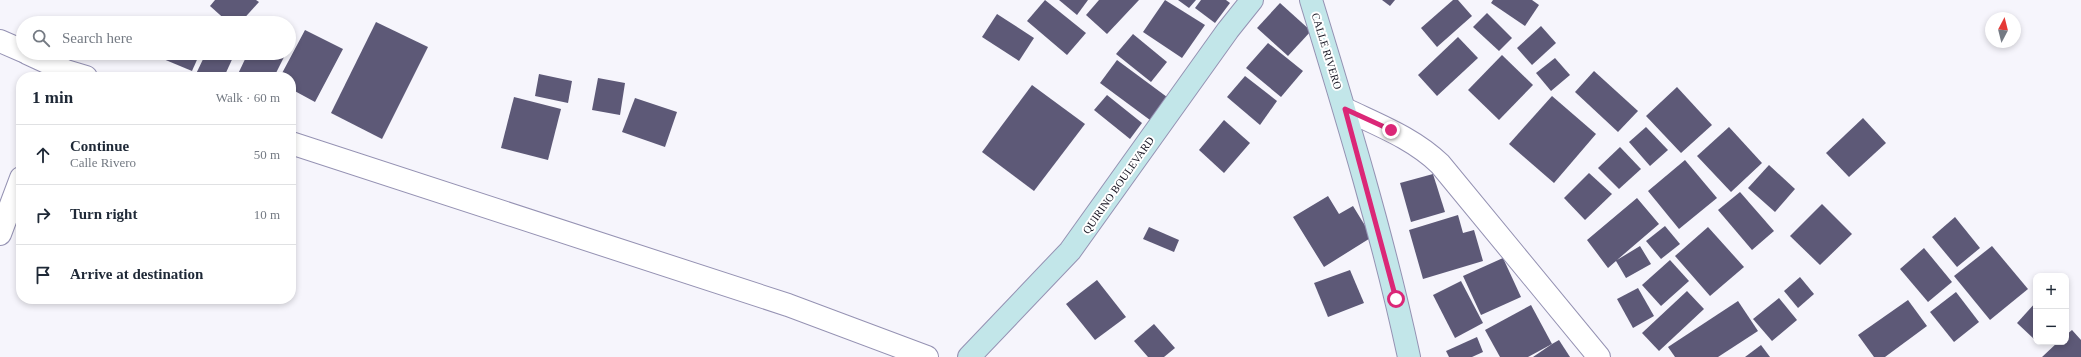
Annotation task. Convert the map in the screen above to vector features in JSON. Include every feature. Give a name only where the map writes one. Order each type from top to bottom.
[{"type":"main road","name":"QUIRINO BOULEVARD","points":[[969,357],[1070,251],[1228,30],[1252,0]]},
{"type":"main road","name":"CALLE RIVERO","points":[[1311,0],[1345,109],[1396,299],[1409,357]]},
{"type":"street","points":[[0,41],[16,48]]},
{"type":"street","points":[[41,60],[66,72]]},
{"type":"street","points":[[1345,109],[1391,130],[1424,149],[1440,164],[1599,357]]},
{"type":"street","points":[[296,145],[788,305],[927,357]]},
{"type":"street","points":[[0,234],[16,191]]},
{"type":"building","points":[[215,0],[256,0],[259,2],[246,16],[221,16],[210,6]]},
{"type":"building","points":[[1045,0],[1086,33],[1067,55],[1027,21]]},
{"type":"building","points":[[1059,0],[1088,0],[1077,15]]},
{"type":"building","points":[[1099,0],[1139,0],[1107,34],[1086,15]]},
{"type":"building","points":[[1165,0],[1205,25],[1182,58],[1143,32]]},
{"type":"building","points":[[1178,0],[1196,0],[1189,8]]},
{"type":"building","points":[[1201,0],[1226,0],[1230,3],[1215,23],[1195,8]]},
{"type":"building","points":[[1382,0],[1395,0],[1390,6]]},
{"type":"building","points":[[1453,0],[1458,0],[1472,16],[1437,47],[1421,28]]},
{"type":"building","points":[[1493,0],[1532,0],[1539,5],[1525,26],[1491,3]]},
{"type":"building","points":[[1280,3],[1311,31],[1288,56],[1257,28]]},
{"type":"building","points":[[1487,13],[1512,38],[1499,51],[1473,27]]},
{"type":"building","points":[[997,14],[1034,38],[1019,61],[982,37]]},
{"type":"building","points":[[376,22],[428,47],[382,139],[331,113]]},
{"type":"building","points":[[1541,26],[1556,43],[1532,65],[1517,48]]},
{"type":"building","points":[[305,30],[343,49],[315,102],[296,92],[296,72],[283,72],[289,60],[296,60],[296,47]]},
{"type":"building","points":[[1133,34],[1167,62],[1151,82],[1116,54]]},
{"type":"building","points":[[1458,37],[1478,58],[1437,96],[1418,75]]},
{"type":"building","points":[[1268,43],[1303,71],[1281,97],[1246,68]]},
{"type":"building","points":[[1502,55],[1533,85],[1499,120],[1468,90]]},
{"type":"building","points":[[1555,58],[1570,75],[1551,91],[1536,73]]},
{"type":"building","points":[[166,60],[197,60],[192,71]]},
{"type":"building","points":[[203,60],[232,60],[226,72],[197,72]]},
{"type":"building","points":[[245,60],[282,60],[276,72],[239,72]]},
{"type":"building","points":[[1117,60],[1167,97],[1150,120],[1100,83]]},
{"type":"building","points":[[1594,71],[1638,111],[1618,132],[1575,92]]},
{"type":"building","points":[[539,74],[572,81],[568,103],[535,96]]},
{"type":"building","points":[[1245,76],[1277,101],[1260,125],[1227,97]]},
{"type":"building","points":[[598,78],[625,83],[620,115],[592,110]]},
{"type":"building","points":[[1032,85],[1085,124],[1034,191],[982,152]]},
{"type":"building","points":[[1677,87],[1712,125],[1681,153],[1646,116]]},
{"type":"building","points":[[1107,95],[1142,123],[1130,139],[1094,110]]},
{"type":"building","points":[[1552,96],[1596,134],[1554,183],[1509,144]]},
{"type":"building","points":[[514,97],[561,109],[548,160],[501,148]]},
{"type":"building","points":[[635,98],[677,112],[665,147],[622,132]]},
{"type":"building","points":[[1863,118],[1886,143],[1849,177],[1826,153]]},
{"type":"building","points":[[1224,120],[1250,143],[1224,173],[1199,150]]},
{"type":"building","points":[[1646,127],[1668,150],[1650,166],[1629,142]]},
{"type":"building","points":[[1729,127],[1762,163],[1731,192],[1697,156]]},
{"type":"building","points":[[1620,147],[1641,169],[1619,189],[1598,168]]},
{"type":"building","points":[[1685,160],[1717,198],[1679,229],[1648,191]]},
{"type":"building","points":[[1769,165],[1795,189],[1775,212],[1748,188]]},
{"type":"building","points":[[1589,173],[1612,194],[1585,220],[1564,198]]},
{"type":"building","points":[[1433,174],[1445,212],[1411,222],[1400,183]]},
{"type":"building","points":[[1740,192],[1774,231],[1752,250],[1718,210]]},
{"type":"building","points":[[1328,196],[1339,214],[1353,206],[1372,237],[1324,267],[1293,217]]},
{"type":"building","points":[[1637,198],[1659,224],[1617,260],[1640,246],[1651,264],[1626,278],[1616,261],[1608,268],[1587,240]]},
{"type":"building","points":[[1822,204],[1852,234],[1820,265],[1790,236]]},
{"type":"building","points":[[1458,215],[1463,233],[1474,230],[1483,261],[1423,279],[1409,230]]},
{"type":"building","points":[[1955,217],[1980,248],[1957,267],[1932,237]]},
{"type":"building","points":[[1665,226],[1680,244],[1661,259],[1646,241]]},
{"type":"building","points":[[1149,227],[1179,240],[1174,252],[1143,239]]},
{"type":"building","points":[[1708,227],[1744,267],[1710,296],[1675,256]]},
{"type":"building","points":[[1992,246],[2028,289],[1990,320],[1954,276]]},
{"type":"building","points":[[1924,248],[1952,282],[1928,302],[1900,269]]},
{"type":"building","points":[[1503,258],[1521,297],[1481,315],[1463,276]]},
{"type":"building","points":[[1670,260],[1689,281],[1661,306],[1642,285]]},
{"type":"building","points":[[1350,270],[1364,303],[1328,317],[1314,283]]},
{"type":"building","points":[[1800,277],[1814,294],[1798,308],[1784,291]]},
{"type":"building","points":[[1097,280],[1126,317],[1095,340],[1066,304]]},
{"type":"building","points":[[1461,281],[1483,323],[1455,338],[1433,295]]},
{"type":"building","points":[[1638,288],[1654,316],[1633,328],[1617,299]]},
{"type":"building","points":[[1687,291],[1704,309],[1659,351],[1642,333]]},
{"type":"building","points":[[1956,292],[1979,322],[1954,342],[1930,312]]},
{"type":"building","points":[[1779,298],[1797,320],[1772,341],[1753,319]]},
{"type":"building","points":[[1908,300],[1927,326],[1885,357],[1874,357],[1858,335]]},
{"type":"building","points":[[1738,301],[1758,331],[1718,357],[1675,357],[1668,347]]},
{"type":"building","points":[[1531,305],[1552,344],[1528,357],[1500,357],[1485,330]]},
{"type":"building","points":[[2033,305],[2033,338],[2017,323]]},
{"type":"building","points":[[1154,324],[1175,348],[1164,357],[1148,357],[1134,341]]},
{"type":"building","points":[[2072,330],[2081,340],[2081,357],[2042,357],[2055,345],[2069,345],[2069,332]]},
{"type":"building","points":[[1477,337],[1483,352],[1472,357],[1449,357],[1446,351]]},
{"type":"building","points":[[1559,340],[1570,357],[1533,357],[1552,344]]},
{"type":"building","points":[[1761,345],[1770,357],[1745,357]]},
{"type":"route","points":[[1391,130],[1345,109],[1396,299]]}]
